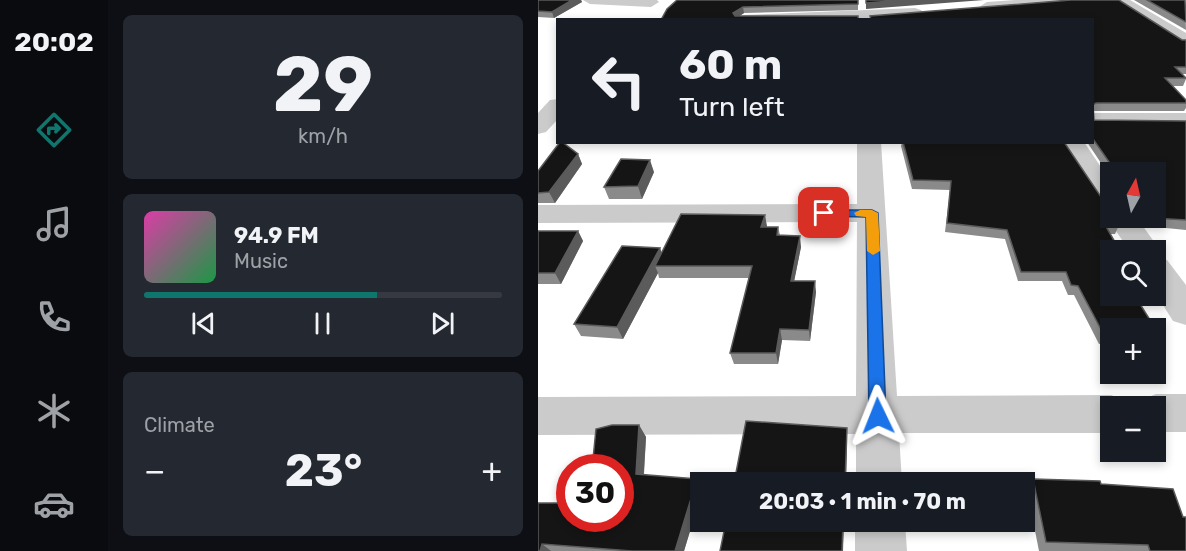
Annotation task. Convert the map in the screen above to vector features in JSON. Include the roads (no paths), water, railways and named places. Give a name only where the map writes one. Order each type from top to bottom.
[{"type":"street","points":[[590,0],[652,1]]},
{"type":"street","points":[[976,8],[1069,0]]},
{"type":"street","points":[[1119,0],[1186,41]]},
{"type":"street","points":[[637,18],[652,1]]},
{"type":"street","points":[[860,18],[930,11]]},
{"type":"street","points":[[538,127],[556,107]]},
{"type":"street","points":[[1094,120],[1186,120]]},
{"type":"street","points":[[538,127],[556,127]]},
{"type":"street","points":[[869,144],[879,472]]},
{"type":"street","points":[[1072,144],[1100,186]]},
{"type":"street","points":[[538,214],[872,213]]},
{"type":"street","points":[[1166,283],[1186,312]]},
{"type":"street","points":[[1166,413],[1186,413]]},
{"type":"street","points":[[538,416],[1100,414]]},
{"type":"street","points":[[880,532],[881,551]]}]
